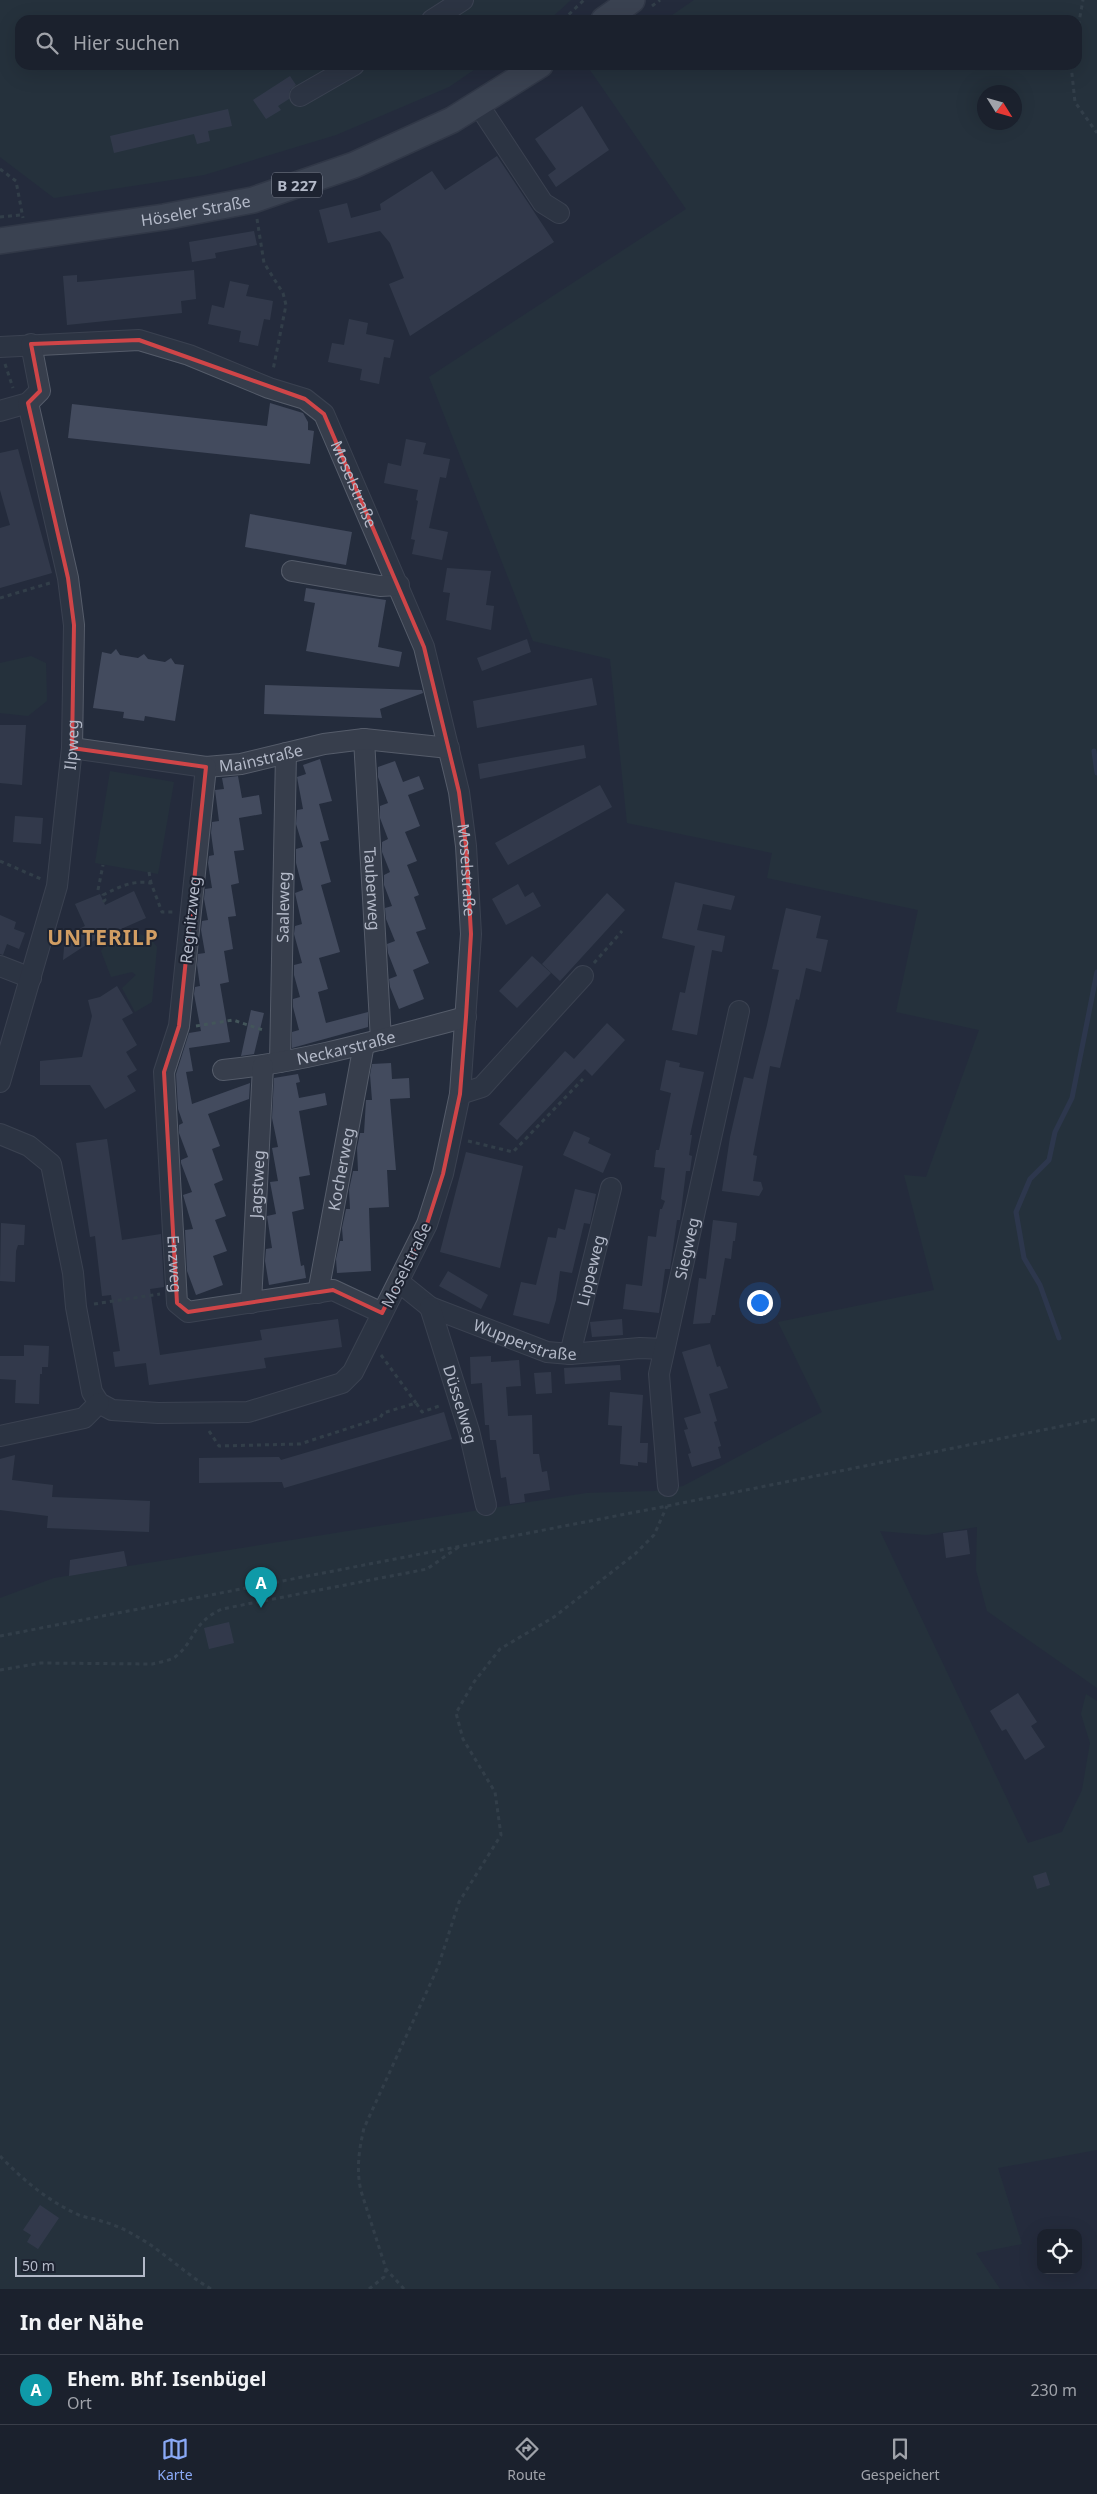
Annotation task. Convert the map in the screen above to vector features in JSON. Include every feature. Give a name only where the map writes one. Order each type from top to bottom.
[{"type":"main road","points":[[611,15],[632,0]]},
{"type":"main road","name":"Höseler Straße","points":[[0,241],[28,222],[164,218],[253,200],[354,165],[452,120],[532,70]]},
{"type":"street","points":[[440,15],[463,0]]},
{"type":"street","points":[[300,96],[345,70]]},
{"type":"street","points":[[478,104],[542,203],[559,213]]},
{"type":"street","name":"Moselstraße","points":[[2,353],[31,344],[139,340],[188,355],[269,388],[305,399],[324,414],[424,647],[459,792],[466,846],[471,934],[460,1094],[452,1137],[427,1224],[353,1372],[342,1384],[248,1412],[112,1410],[99,1403]]},
{"type":"street","points":[[16,407],[40,391],[31,344]]},
{"type":"street","name":"Ilpweg","points":[[0,1082],[57,886],[72,748],[74,626],[68,578],[16,407]]},
{"type":"street","points":[[292,571],[380,586],[399,585]]},
{"type":"street","name":"Mainstraße","points":[[72,748],[206,767],[241,764],[324,744],[364,739],[449,748]]},
{"type":"street","name":"Tauberweg","points":[[364,739],[372,1042]]},
{"type":"street","name":"Saaleweg","points":[[272,1064],[281,1035],[286,753]]},
{"type":"street","name":"Regnitzweg","points":[[164,1072],[178,1029],[206,767]]},
{"type":"street","points":[[0,966],[31,978]]},
{"type":"street","points":[[460,1094],[482,1087],[583,976]]},
{"type":"street","name":"Siegweg","points":[[668,1486],[659,1374],[739,1011]]},
{"type":"street","name":"Neckarstraße","points":[[223,1070],[272,1064],[372,1042],[466,1017]]},
{"type":"street","name":"Kocherweg","points":[[318,1293],[372,1042]]},
{"type":"street","name":"Jagstweg","points":[[252,1303],[272,1064]]},
{"type":"street","name":"Enzweg","points":[[164,1072],[177,1303],[188,1312],[333,1290],[382,1313]]},
{"type":"street","points":[[0,1134],[29,1146],[51,1164],[73,1273],[76,1307],[92,1392],[99,1403],[84,1418],[0,1436]]},
{"type":"street","name":"Lippeweg","points":[[570,1354],[611,1188]]},
{"type":"street","name":"Wupperstraße","points":[[399,1282],[430,1307],[546,1352],[570,1354],[640,1348],[664,1350]]},
{"type":"street","name":"Düsselweg","points":[[430,1307],[469,1431],[486,1505]]},
{"type":"path","points":[[568,15],[584,0]]},
{"type":"path","points":[[1080,15],[1083,0]]},
{"type":"path","points":[[1072,70],[1075,102],[1097,133]]},
{"type":"path","points":[[0,169],[16,181],[28,222],[0,217]]},
{"type":"path","points":[[257,214],[264,263],[283,293],[286,305],[269,388]]},
{"type":"path","points":[[2,353],[16,407]]},
{"type":"path","points":[[0,598],[68,578]]},
{"type":"path","points":[[0,861],[57,886]]},
{"type":"path","points":[[98,890],[103,865]]},
{"type":"path","points":[[149,872],[162,912],[191,913]]},
{"type":"path","points":[[103,902],[106,900],[103,895],[121,886],[134,881],[151,883]]},
{"type":"path","points":[[583,976],[622,931]]},
{"type":"path","points":[[178,1029],[233,1020],[281,1035]]},
{"type":"path","points":[[452,1137],[513,1152],[583,1079]]},
{"type":"path","points":[[76,1307],[175,1292]]},
{"type":"path","points":[[369,1339],[422,1412],[459,1400]]},
{"type":"path","points":[[196,1412],[219,1446],[300,1444],[380,1418],[383,1414],[416,1403]]},
{"type":"path","points":[[0,1636],[463,1544],[667,1506],[1097,1419]]},
{"type":"path","points":[[404,2289],[386,2269],[358,2179],[358,2155],[364,2128],[438,1968],[460,1902],[501,1835],[496,1792],[463,1739],[456,1713],[474,1682],[500,1649],[554,1617],[635,1554],[654,1535],[667,1506]]},
{"type":"path","points":[[0,1670],[41,1663],[152,1664],[165,1661],[174,1658],[180,1652],[207,1616],[222,1609],[427,1568],[463,1544]]},
{"type":"path","points":[[0,2156],[27,2184],[80,2216],[101,2220],[152,2244],[189,2276],[211,2289]]},
{"type":"path","points":[[369,2289],[384,2277],[386,2269]]},
{"type":"highlighted area","points":[[139,340],[305,399],[324,414],[424,647],[459,792],[466,846],[471,934],[466,1017],[460,1094],[443,1174],[427,1224],[382,1313],[333,1290],[188,1312],[177,1303],[164,1072],[179,1026],[206,767],[72,748],[74,625],[68,578],[28,403],[40,391],[31,344]]},
{"type":"shaded area","points":[[0,0],[571,0],[554,15],[15,15],[15,70],[474,70],[449,87],[336,135],[204,175],[54,198],[0,157]]},
{"type":"shaded area","points":[[694,0],[1097,0],[1097,1688],[987,1611],[976,1570],[977,1527],[926,1535],[880,1531],[1028,1843],[1062,1832],[1082,1790],[1090,1743],[1081,1714],[1086,1694],[1097,1701],[1097,2150],[998,2168],[1022,2244],[976,2253],[1000,2289],[0,2289],[0,1598],[54,1578],[586,1493],[654,1491],[683,1486],[822,1412],[778,1322],[934,1290],[904,1175],[926,1177],[979,1030],[896,1012],[918,910],[767,878],[772,853],[627,823],[610,659],[533,641],[429,377],[686,209],[590,70],[1082,70],[1082,15],[672,15]]},
{"type":"shaded area","points":[[31,656],[46,663],[47,701],[28,716],[0,713],[0,663]]},
{"type":"shaded area","points":[[110,771],[174,782],[158,874],[95,863]]},
{"type":"shaded area","points":[[132,931],[150,938],[157,947],[152,1002],[135,1012],[122,988],[136,975],[132,972],[111,977],[101,951],[114,937]]},
{"type":"building","points":[[290,76],[296,85],[290,90],[289,99],[278,106],[281,110],[266,119],[253,100]]},
{"type":"building","points":[[582,106],[609,150],[556,187],[548,175],[556,169],[535,139]]},
{"type":"building","points":[[228,109],[232,126],[208,131],[210,141],[197,144],[194,134],[114,153],[110,136]]},
{"type":"building","points":[[497,156],[554,242],[410,336],[389,284],[404,278],[390,243],[380,231],[328,243],[319,210],[347,203],[351,218],[381,210],[380,204],[432,171],[445,190]]},
{"type":"building","points":[[254,231],[257,245],[215,253],[216,258],[192,262],[189,242]]},
{"type":"building","points":[[194,270],[196,299],[181,301],[182,313],[67,325],[63,276],[77,275],[77,282]]},
{"type":"building","points":[[230,281],[249,285],[246,296],[273,301],[270,320],[264,319],[258,346],[239,342],[241,331],[208,324],[212,305],[224,308]]},
{"type":"building","points":[[349,319],[368,323],[366,334],[394,340],[390,358],[384,357],[379,384],[360,380],[362,369],[328,362],[332,343],[344,345]]},
{"type":"building","points":[[270,403],[303,413],[308,422],[308,430],[314,431],[310,464],[68,438],[72,404],[267,426]]},
{"type":"building","points":[[406,439],[426,443],[423,454],[450,459],[446,478],[440,477],[429,528],[448,532],[442,560],[412,554],[415,540],[411,539],[418,501],[416,500],[418,490],[384,483],[388,463],[401,466]]},
{"type":"building","points":[[18,449],[52,573],[0,588],[0,528],[10,525],[0,490],[0,453]]},
{"type":"building","points":[[250,514],[352,532],[346,565],[245,547]]},
{"type":"building","points":[[447,568],[491,571],[486,605],[494,606],[491,630],[446,620],[450,593],[443,592]]},
{"type":"building","points":[[306,588],[386,600],[378,647],[402,652],[399,667],[306,651],[315,603],[304,601]]},
{"type":"building","points":[[527,639],[531,652],[482,671],[477,658]]},
{"type":"building","points":[[116,649],[120,655],[138,658],[144,654],[148,659],[165,662],[171,658],[175,664],[184,665],[175,721],[145,716],[144,721],[123,718],[124,712],[93,708],[102,652],[111,654]]},
{"type":"building","points":[[592,678],[597,705],[477,728],[473,701]]},
{"type":"building","points":[[265,685],[422,690],[423,693],[380,709],[382,718],[264,714]]},
{"type":"building","points":[[0,725],[26,725],[22,785],[0,783]]},
{"type":"building","points":[[584,745],[586,758],[480,779],[478,764]]},
{"type":"building","points":[[320,759],[332,801],[319,804],[329,840],[320,842],[331,882],[321,885],[340,952],[319,958],[328,989],[318,992],[326,1023],[368,1012],[368,1027],[292,1048],[292,1032],[299,1030],[293,1007],[293,999],[300,997],[294,975],[294,965],[302,963],[294,934],[295,926],[302,924],[295,893],[303,890],[296,863],[296,849],[303,847],[296,824],[297,810],[303,809],[297,777],[306,774],[303,765]]},
{"type":"building","points":[[395,761],[403,782],[419,776],[424,789],[408,795],[420,826],[405,832],[417,861],[407,865],[419,895],[414,897],[426,929],[416,932],[429,963],[413,970],[424,999],[399,1009],[390,987],[389,979],[397,976],[388,953],[387,944],[395,941],[386,919],[385,908],[392,906],[384,885],[384,875],[390,872],[382,852],[382,842],[388,839],[380,818],[380,806],[388,803],[378,777],[378,767]]},
{"type":"building","points":[[238,776],[242,798],[259,795],[262,814],[239,818],[244,850],[234,851],[239,883],[231,885],[236,916],[228,917],[233,949],[224,951],[229,982],[220,984],[230,1042],[189,1048],[193,1071],[186,1072],[192,1104],[250,1083],[249,1099],[208,1114],[220,1146],[212,1149],[223,1180],[214,1184],[226,1216],[215,1220],[227,1251],[213,1256],[223,1285],[196,1295],[187,1271],[185,1230],[193,1229],[183,1195],[192,1192],[181,1163],[181,1160],[188,1157],[179,1133],[179,1125],[183,1123],[178,1109],[176,1074],[189,1033],[201,1031],[194,994],[195,987],[200,986],[197,965],[198,954],[205,953],[201,930],[202,921],[208,920],[204,899],[205,889],[212,888],[208,863],[209,856],[214,855],[211,833],[212,822],[219,821],[215,790],[224,789],[222,778]]},
{"type":"building","points":[[600,785],[612,807],[508,865],[495,843]]},
{"type":"building","points":[[15,816],[43,818],[41,844],[13,842]]},
{"type":"building","points":[[675,882],[735,896],[731,910],[703,904],[697,930],[725,936],[722,952],[712,950],[697,1035],[672,1030],[680,992],[685,993],[695,946],[662,938]]},
{"type":"building","points":[[518,884],[525,897],[533,892],[541,906],[506,925],[492,899]]},
{"type":"building","points":[[134,891],[146,918],[89,943],[63,960],[65,936],[85,926],[75,904],[100,894],[105,905]]},
{"type":"building","points":[[607,893],[625,910],[560,981],[542,964]]},
{"type":"building","points":[[786,908],[821,916],[816,938],[828,940],[821,972],[806,968],[799,1000],[796,999],[780,1068],[770,1066],[753,1155],[757,1156],[753,1181],[761,1182],[763,1189],[759,1196],[722,1191],[730,1137],[744,1077],[753,1079],[767,1025],[779,970],[772,969]]},
{"type":"building","points":[[0,915],[16,922],[14,929],[25,933],[19,949],[7,944],[3,955],[0,954]]},
{"type":"building","points":[[532,956],[551,973],[517,1008],[499,991]]},
{"type":"building","points":[[117,986],[133,1013],[122,1019],[137,1045],[126,1052],[137,1070],[127,1076],[136,1091],[105,1109],[90,1085],[40,1085],[40,1061],[82,1057],[92,1016],[88,1000],[100,997]]},
{"type":"building","points":[[251,1010],[264,1013],[254,1054],[241,1056]]},
{"type":"building","points":[[607,1023],[625,1040],[592,1076],[585,1069],[517,1140],[499,1124],[565,1051],[574,1059]]},
{"type":"building","points":[[666,1060],[680,1063],[679,1067],[704,1072],[690,1135],[692,1135],[689,1155],[692,1156],[690,1171],[686,1171],[680,1220],[677,1220],[670,1269],[665,1269],[659,1313],[623,1309],[626,1284],[642,1286],[648,1236],[656,1237],[660,1209],[662,1209],[665,1201],[661,1199],[665,1168],[654,1167],[656,1150],[659,1150],[671,1093],[660,1090]]},
{"type":"building","points":[[391,1063],[392,1079],[409,1078],[410,1098],[390,1099],[396,1170],[387,1170],[389,1207],[369,1208],[371,1271],[337,1273],[336,1259],[340,1241],[343,1241],[342,1228],[346,1209],[350,1209],[349,1190],[353,1171],[358,1171],[357,1148],[360,1133],[364,1133],[366,1100],[372,1100],[370,1075],[372,1064]]},
{"type":"building","points":[[298,1074],[300,1082],[296,1083],[299,1098],[325,1093],[327,1105],[299,1111],[310,1175],[299,1177],[304,1209],[292,1212],[301,1266],[304,1265],[306,1278],[269,1285],[265,1261],[266,1249],[272,1248],[267,1216],[276,1214],[270,1182],[278,1181],[272,1148],[278,1147],[272,1118],[274,1078]]},
{"type":"building","points":[[574,1131],[590,1138],[588,1143],[611,1154],[603,1173],[563,1155]]},
{"type":"building","points":[[107,1139],[122,1240],[161,1234],[164,1287],[150,1289],[160,1355],[262,1340],[260,1330],[338,1319],[342,1347],[264,1358],[266,1368],[149,1385],[146,1363],[115,1367],[113,1352],[120,1351],[111,1295],[102,1296],[95,1236],[90,1237],[76,1143]]},
{"type":"building","points":[[466,1152],[523,1166],[500,1268],[440,1252]]},
{"type":"building","points":[[575,1189],[596,1194],[590,1224],[584,1223],[572,1273],[560,1271],[556,1300],[549,1324],[513,1315],[521,1282],[536,1285],[548,1237],[556,1238],[558,1228],[565,1230]]},
{"type":"building","points":[[713,1220],[737,1223],[735,1241],[733,1241],[731,1259],[725,1258],[715,1315],[712,1315],[710,1323],[693,1324],[699,1278],[706,1279]]},
{"type":"building","points":[[1,1223],[25,1225],[24,1245],[18,1245],[16,1251],[15,1282],[0,1281]]},
{"type":"building","points":[[448,1271],[488,1295],[481,1309],[439,1286]]},
{"type":"building","points":[[622,1319],[623,1335],[592,1337],[590,1322]]},
{"type":"building","points":[[710,1344],[717,1367],[720,1366],[728,1388],[709,1394],[717,1421],[714,1422],[721,1446],[718,1447],[721,1458],[692,1467],[688,1454],[691,1453],[684,1430],[688,1429],[684,1418],[701,1413],[682,1352]]},
{"type":"building","points":[[24,1345],[49,1346],[48,1367],[42,1367],[42,1374],[40,1374],[39,1404],[15,1403],[16,1380],[0,1379],[0,1356],[24,1356]]},
{"type":"building","points":[[491,1356],[491,1362],[519,1360],[521,1386],[506,1387],[508,1416],[532,1415],[533,1454],[539,1454],[542,1472],[547,1471],[550,1490],[524,1494],[525,1502],[510,1504],[506,1477],[501,1478],[496,1440],[490,1440],[489,1425],[485,1425],[482,1383],[471,1384],[470,1357]]},
{"type":"building","points":[[620,1365],[621,1380],[565,1384],[564,1368]]},
{"type":"building","points":[[551,1372],[552,1393],[536,1394],[534,1373]]},
{"type":"building","points":[[610,1392],[643,1395],[640,1443],[648,1443],[647,1463],[638,1462],[638,1466],[620,1464],[622,1426],[608,1425]]},
{"type":"building","points":[[444,1412],[452,1439],[284,1488],[282,1482],[199,1483],[199,1458],[279,1457],[281,1460]]},
{"type":"building","points":[[15,1455],[12,1480],[53,1485],[52,1497],[150,1501],[149,1532],[47,1528],[48,1516],[0,1510],[0,1459]]},
{"type":"building","points":[[967,1530],[970,1554],[946,1558],[943,1533]]},
{"type":"building","points":[[124,1551],[127,1566],[69,1576],[70,1560]]},
{"type":"building","points":[[229,1622],[234,1643],[209,1649],[204,1628]]},
{"type":"building","points":[[1018,1693],[1037,1722],[1031,1726],[1045,1747],[1025,1760],[1006,1729],[1002,1731],[990,1711]]},
{"type":"building","points":[[1046,1872],[1050,1885],[1037,1889],[1033,1876]]},
{"type":"building","points":[[40,2205],[59,2218],[38,2249],[27,2242],[31,2235],[23,2230]]},
{"type":"waterway","points":[[1094,751],[1097,773]]},
{"type":"waterway","points":[[1059,1338],[1040,1285],[1024,1258],[1016,1212],[1030,1179],[1049,1160],[1055,1132],[1072,1098],[1097,972]]},
{"type":"place","name":"Ehem. Bhf. Isenbügel","points":[[261,1608]]},
{"type":"district","name":"UNTERILP","points":[[103,937]]}]
